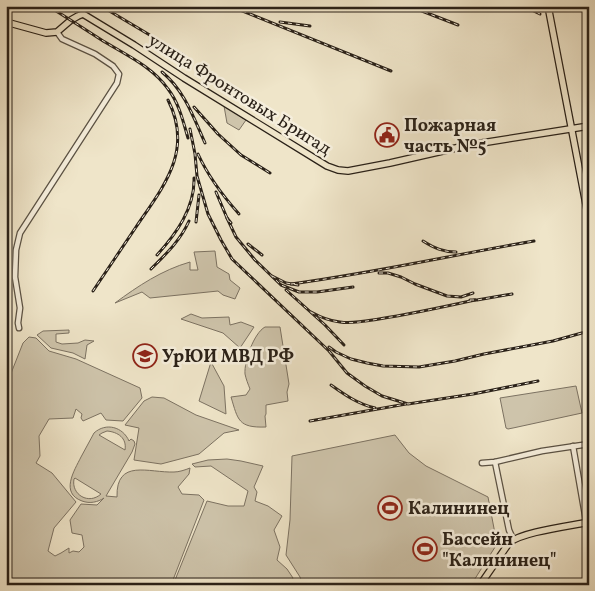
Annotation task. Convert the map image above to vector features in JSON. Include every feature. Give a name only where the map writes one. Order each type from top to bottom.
[{"type":"main road","points":[[548,6],[589,220]]},
{"type":"main road","name":"улица Фронтовых Бригад","points":[[57,32],[67,23],[83,14],[286,141],[327,166],[338,170],[390,163],[470,145],[572,129]]},
{"type":"main road","points":[[6,22],[46,33],[57,32]]},
{"type":"main road","points":[[572,129],[589,126]]},
{"type":"main road","points":[[480,585],[495,561],[513,539],[587,522]]},
{"type":"street","points":[[19,328],[20,308],[15,277],[16,250],[20,233],[119,78],[119,74],[113,66],[96,54],[62,39],[57,32]]},
{"type":"street","points":[[482,463],[589,444]]},
{"type":"street","points":[[573,446],[589,538]]},
{"type":"street","points":[[495,462],[509,530],[513,539]]},
{"type":"shaded area","points":[[224,106],[246,120],[239,130],[227,123]]},
{"type":"shaded area","points":[[215,251],[217,267],[229,274],[230,280],[240,288],[235,299],[218,291],[150,298],[142,292],[115,303],[151,279],[180,265],[190,262],[190,270],[198,270],[194,252]]},
{"type":"shaded area","points":[[191,314],[202,318],[229,317],[230,325],[241,322],[254,327],[240,348],[223,333],[181,319]]},
{"type":"shaded area","points":[[265,327],[280,327],[289,384],[287,392],[288,401],[266,405],[266,427],[257,427],[244,424],[241,421],[235,412],[231,397],[246,395],[250,389],[245,374],[246,362],[250,348],[257,335]]},
{"type":"shaded area","points":[[69,330],[69,333],[56,334],[56,342],[62,344],[78,343],[85,340],[94,341],[87,345],[85,359],[73,353],[51,348],[37,335],[43,331]]},
{"type":"shaded area","points":[[29,337],[36,338],[49,351],[76,359],[140,388],[142,398],[123,421],[106,420],[101,413],[83,421],[81,418],[82,414],[76,409],[73,418],[49,419],[39,436],[40,456],[36,463],[52,473],[76,502],[54,528],[48,551],[55,556],[69,548],[69,553],[73,551],[79,552],[84,547],[82,535],[72,533],[70,520],[81,504],[97,505],[104,498],[99,501],[88,502],[75,497],[70,487],[72,475],[94,433],[109,427],[118,429],[123,432],[129,441],[131,439],[135,444],[106,496],[117,497],[118,485],[122,477],[128,472],[145,470],[176,472],[190,468],[189,474],[178,487],[182,494],[199,495],[204,500],[171,585],[24,585],[21,582],[15,583],[6,580],[6,386],[23,343]],"holes":[[[107,431],[121,436],[125,442],[125,450],[99,435]],[[75,478],[101,494],[91,499],[82,497],[75,490]]]},
{"type":"shaded area","points":[[211,362],[224,386],[226,414],[199,401]]},
{"type":"shaded area","points":[[576,386],[582,413],[506,428],[500,398]]},
{"type":"shaded area","points":[[152,397],[164,398],[196,415],[239,430],[224,433],[199,454],[161,464],[134,460],[139,428],[125,425],[144,401]]},
{"type":"shaded area","name":"Калининец","points":[[395,435],[409,453],[426,466],[488,497],[497,544],[471,585],[303,585],[286,555],[290,520],[292,456]]},
{"type":"shaded area","points":[[227,459],[263,466],[254,487],[257,492],[255,501],[268,506],[282,516],[274,530],[280,547],[277,560],[293,578],[290,585],[173,585],[207,501],[228,506],[244,506],[248,491],[211,466],[195,467],[192,464],[208,460]]},
{"type":"railway","points":[[48,6],[137,61],[154,74],[175,100],[188,138]]},
{"type":"railway","points":[[101,6],[185,56]]},
{"type":"railway","points":[[240,8],[249,9],[260,6]]},
{"type":"railway","points":[[409,6],[458,25]]},
{"type":"railway","points":[[523,6],[540,14]]},
{"type":"railway","points":[[235,8],[391,71]]},
{"type":"railway","points":[[280,22],[310,26]]},
{"type":"railway","points":[[162,72],[182,95],[205,143]]},
{"type":"railway","points":[[93,291],[165,183],[172,168],[178,136],[175,118],[168,100]]},
{"type":"railway","points":[[194,107],[218,134],[241,155],[270,173]]},
{"type":"railway","points":[[190,129],[197,176],[208,214],[232,259],[329,351],[347,373],[382,396],[408,404],[538,381]]},
{"type":"railway","points":[[198,154],[216,186],[239,214]]},
{"type":"railway","points":[[157,255],[171,238],[188,210],[194,178]]},
{"type":"railway","points":[[216,192],[231,223]]},
{"type":"railway","points":[[196,222],[199,195]]},
{"type":"railway","points":[[227,218],[236,237],[255,260],[281,285],[299,292],[317,292],[353,287]]},
{"type":"railway","points":[[151,269],[177,241],[189,221]]},
{"type":"railway","points":[[423,241],[439,249],[456,252]]},
{"type":"railway","points":[[291,284],[534,241]]},
{"type":"railway","points":[[248,244],[262,255]]},
{"type":"railway","points":[[379,273],[388,273],[401,277],[447,296],[461,297],[473,293]]},
{"type":"railway","points":[[272,276],[286,283],[298,285]]},
{"type":"railway","points":[[286,290],[344,345]]},
{"type":"railway","points":[[470,300],[512,294]]},
{"type":"railway","points":[[311,312],[333,321],[345,323],[403,315],[475,300]]},
{"type":"railway","points":[[329,347],[351,359],[367,363],[383,366],[419,367],[553,341],[589,331]]},
{"type":"railway","points":[[331,385],[357,402],[375,408]]},
{"type":"railway","points":[[310,421],[406,404]]},
{"type":"place","name":"Пожарная часть №5","points":[[387,135]]},
{"type":"place","name":"УрЮИ МВД РФ","points":[[145,356]]},
{"type":"place","name":"Калининец","points":[[390,508]]},
{"type":"place","name":"Бассейн \"Калининец\"","points":[[425,549]]}]
